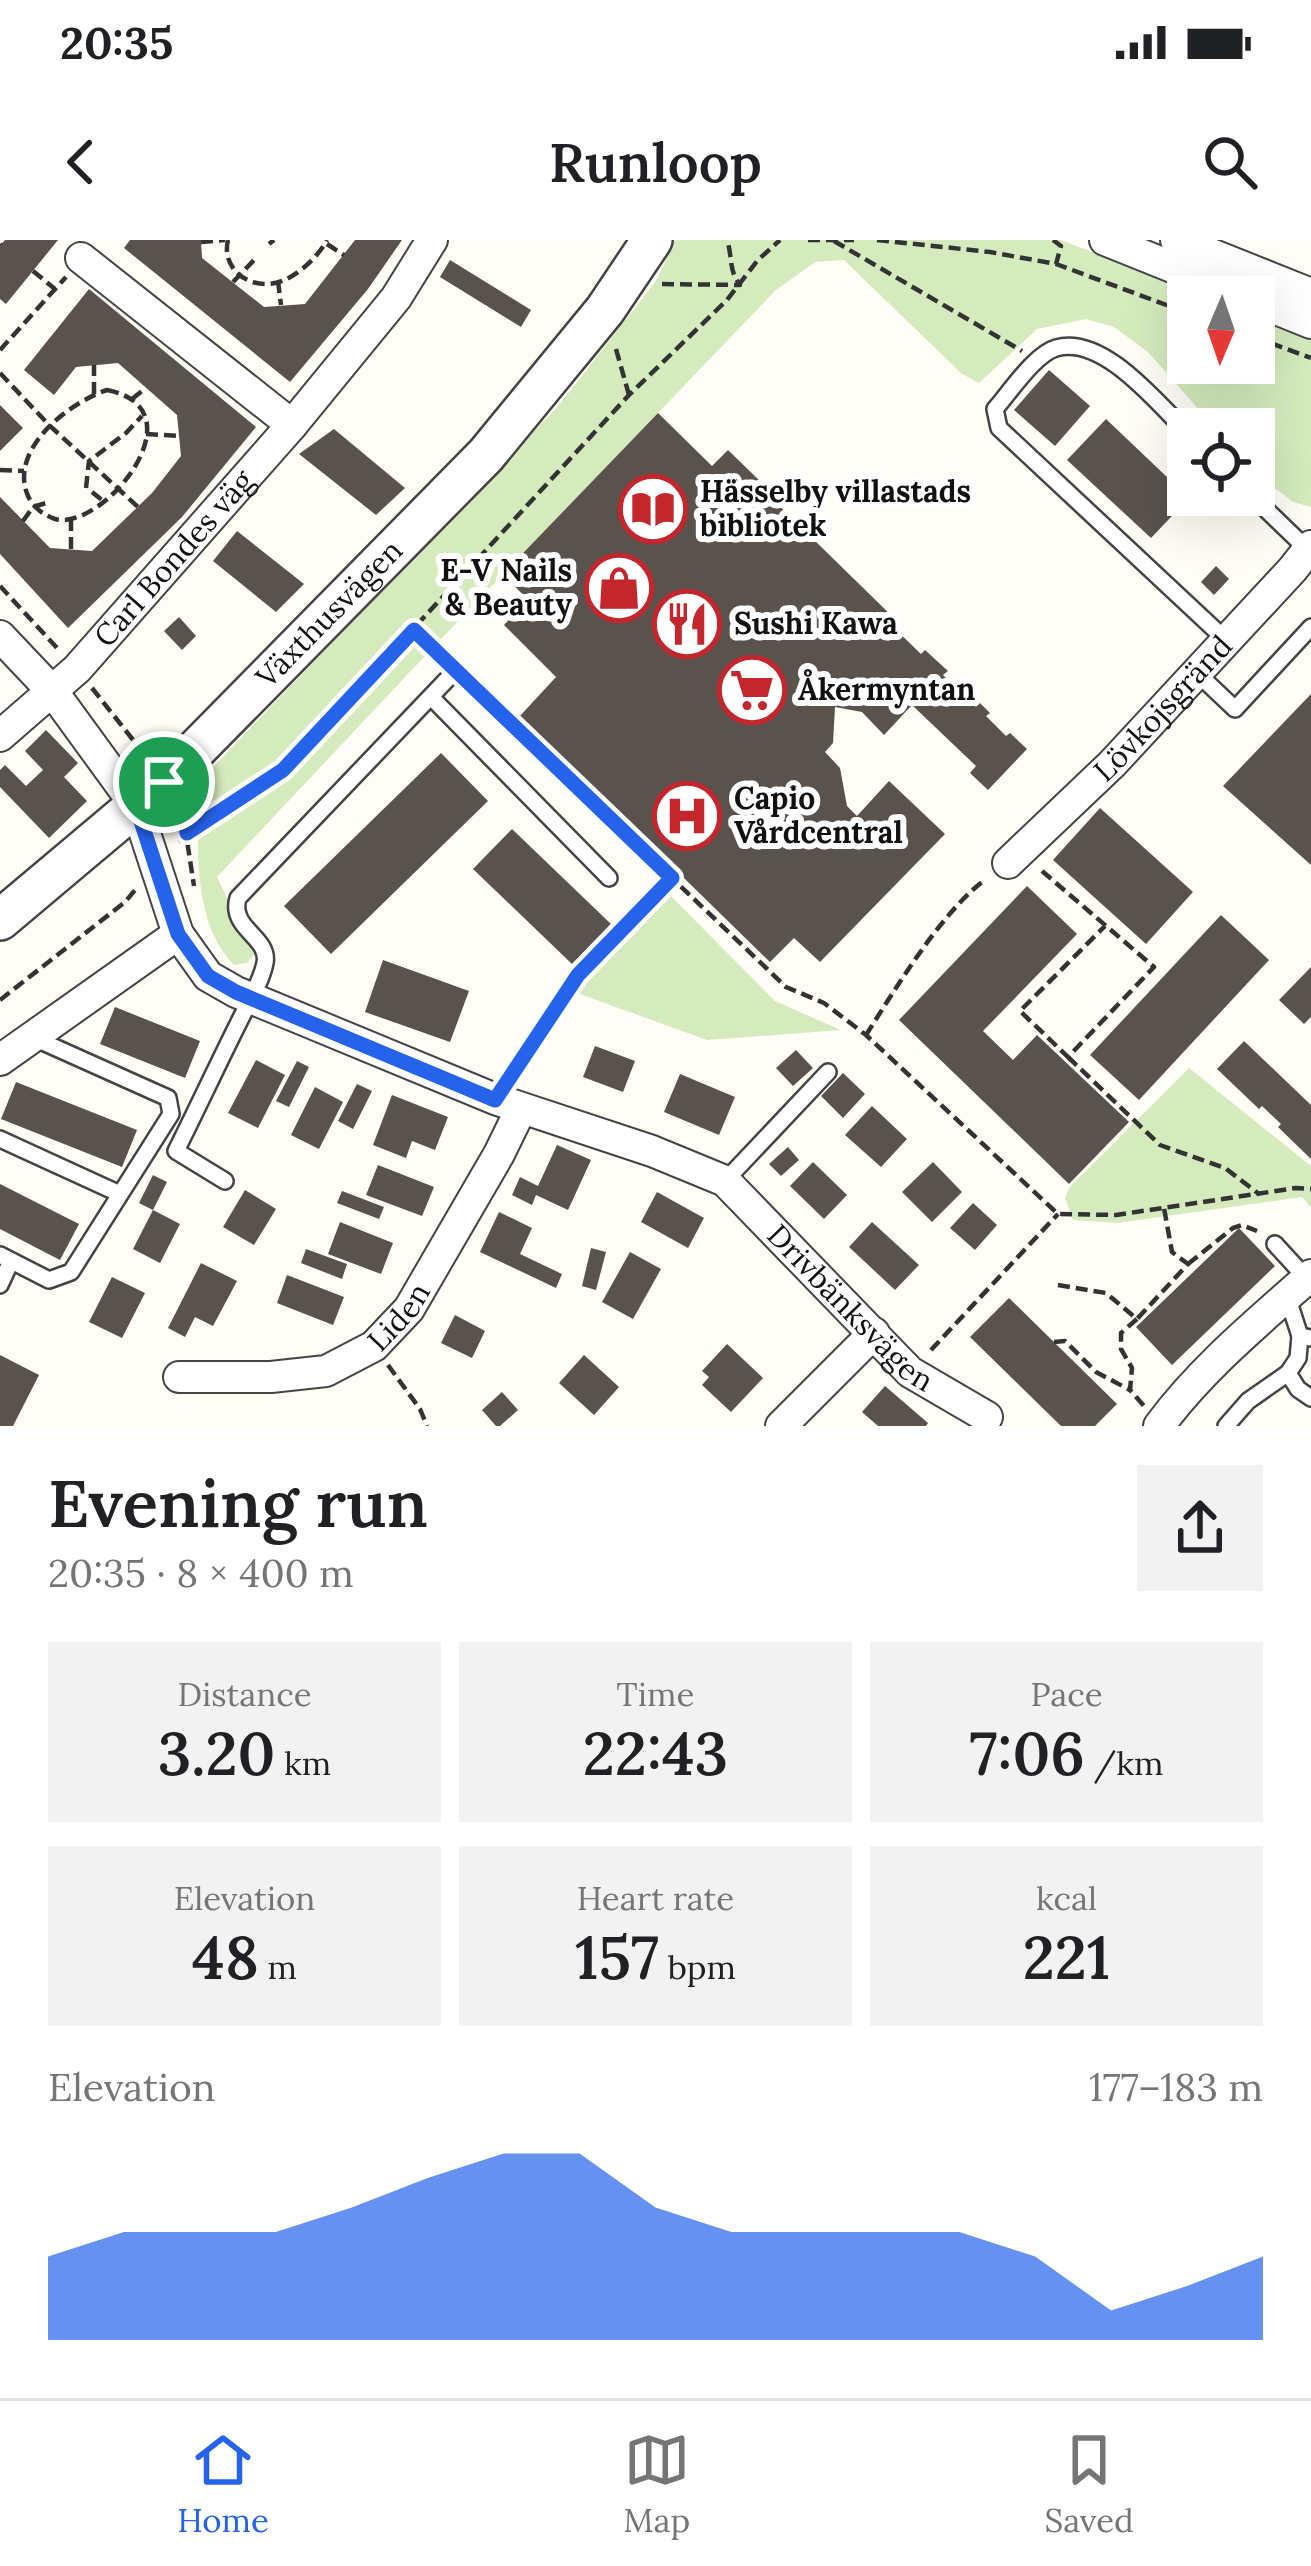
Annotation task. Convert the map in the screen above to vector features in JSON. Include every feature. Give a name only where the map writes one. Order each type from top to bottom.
[{"type":"street","name":"Carl Bondes väg","points":[[0,736],[77,669],[292,425],[396,298],[431,240]]},
{"type":"street","name":"Växthusvägen","points":[[0,920],[150,794],[486,455],[642,266],[652,240]]},
{"type":"street","points":[[1105,240],[1196,276]]},
{"type":"street","points":[[1176,240],[1311,294]]},
{"type":"street","points":[[81,258],[292,425]]},
{"type":"street","points":[[1275,308],[1311,322]]},
{"type":"street","name":"Lövkojsgränd","points":[[1014,857],[1112,764],[1309,548]]},
{"type":"street","points":[[0,636],[150,794]]},
{"type":"street","name":"Drivbänksvägen","points":[[150,794],[156,866],[178,934],[208,976],[508,1104],[725,1180],[910,1372],[987,1417]]},
{"type":"street","points":[[0,1060],[178,934]]},
{"type":"street","name":"Liden","points":[[179,1377],[272,1377],[326,1371],[374,1346],[409,1309],[499,1154],[508,1104]]},
{"type":"street","points":[[1161,1423],[1236,1343],[1302,1284]]},
{"type":"street","points":[[781,1426],[874,1333]]},
{"type":"lane","points":[[1167,413],[1119,366],[1084,347],[1055,348],[1037,360],[995,409],[999,428],[1227,640]]},
{"type":"lane","points":[[1275,516],[1309,548]]},
{"type":"lane","points":[[1197,674],[1235,709],[1311,627]]},
{"type":"lane","points":[[225,1180],[176,1151],[267,959],[238,917],[238,898],[456,670]]},
{"type":"lane","points":[[431,697],[609,878]]},
{"type":"lane","points":[[0,1285],[6,1258],[50,1280],[70,1272],[171,1114],[169,1098],[32,1036]]},
{"type":"lane","points":[[725,1180],[828,1072]]},
{"type":"lane","points":[[0,1139],[120,1193]]},
{"type":"lane","points":[[1226,1426],[1248,1401],[1288,1372],[1306,1337],[1302,1284],[1275,1244]]},
{"type":"lane","points":[[1288,1372],[1298,1390],[1311,1398]]},
{"type":"path","points":[[201,242],[228,240],[225,250],[232,268],[266,284],[286,279],[325,241],[344,254]]},
{"type":"path","points":[[728,240],[732,273],[740,284]]},
{"type":"path","points":[[0,1000],[125,902],[187,833],[283,770],[629,395],[780,240]]},
{"type":"path","points":[[808,240],[854,240]]},
{"type":"path","points":[[877,240],[990,251],[1056,264],[1167,305]]},
{"type":"path","points":[[1053,240],[1062,250],[1056,264]]},
{"type":"path","points":[[834,241],[1037,360]]},
{"type":"path","points":[[0,350],[81,258]]},
{"type":"path","points":[[233,282],[256,258]]},
{"type":"path","points":[[642,266],[740,284]]},
{"type":"path","points":[[33,271],[56,289]]},
{"type":"path","points":[[278,281],[281,305]]},
{"type":"path","points":[[614,340],[629,395]]},
{"type":"path","points":[[1275,345],[1311,358]]},
{"type":"path","points":[[94,365],[94,394]]},
{"type":"path","points":[[0,373],[138,507]]},
{"type":"path","points":[[132,399],[146,388]]},
{"type":"path","points":[[107,390],[132,399],[143,415],[146,448],[119,488],[71,518],[58,520],[33,507],[22,482],[28,457],[49,425],[94,394],[107,390]]},
{"type":"path","points":[[103,501],[89,490],[89,461],[143,415]]},
{"type":"path","points":[[146,434],[179,436]]},
{"type":"path","points":[[0,470],[25,471]]},
{"type":"path","points":[[23,521],[33,507],[46,503]]},
{"type":"path","points":[[71,518],[71,550]]},
{"type":"path","points":[[0,586],[77,669],[150,794],[182,806],[195,893]]},
{"type":"path","points":[[414,630],[786,987],[824,1003],[866,1035],[1058,1214],[1117,1215],[1311,1189]]},
{"type":"path","points":[[866,1035],[967,893],[1014,857],[1154,967],[1068,1057]]},
{"type":"path","points":[[508,1104],[578,975],[672,878]]},
{"type":"path","points":[[1106,926],[1020,1011],[1160,1145],[1225,1168],[1259,1194]]},
{"type":"path","points":[[1164,1208],[1172,1252],[1188,1264]]},
{"type":"path","points":[[910,1372],[1058,1214]]},
{"type":"path","points":[[1130,1390],[1132,1368],[1121,1349],[1121,1333],[1188,1264],[1242,1225],[1275,1244]]},
{"type":"path","points":[[1058,1285],[1106,1293],[1137,1319]]},
{"type":"path","points":[[1054,1342],[1065,1340],[1096,1372],[1130,1390],[1161,1423]]},
{"type":"path","points":[[374,1346],[427,1426]]},
{"type":"green space","points":[[675,240],[1061,240],[1167,281],[1167,374],[1148,352],[1114,327],[1086,319],[1037,329],[979,383],[962,374],[844,260],[815,262],[776,290],[217,877],[254,954],[247,963],[234,965],[220,947],[204,903],[198,783],[559,405],[656,281]]},
{"type":"green space","points":[[1275,323],[1311,337],[1311,507],[1293,502],[1275,488],[1275,408],[1197,408],[1176,384],[1275,384]]},
{"type":"green space","points":[[666,891],[775,1001],[841,1030],[707,1040],[577,993]]},
{"type":"green space","points":[[1189,1068],[1311,1166],[1311,1208],[1302,1197],[1117,1223],[1073,1220],[1065,1198],[1069,1188]]},
{"type":"building","points":[[5,240],[58,240],[6,304],[0,299],[0,246]]},
{"type":"building","points":[[130,240],[201,240],[202,258],[264,307],[305,304],[355,240],[402,240],[368,289],[290,382],[124,248]]},
{"type":"building","points":[[450,260],[531,310],[521,327],[440,277]]},
{"type":"building","points":[[89,289],[256,427],[182,517],[68,628],[0,554],[0,497],[50,548],[92,551],[152,493],[181,456],[177,415],[118,363],[76,367],[54,395],[24,370]]},
{"type":"building","points":[[1049,370],[1090,406],[1055,446],[1014,410]]},
{"type":"building","points":[[0,405],[23,428],[0,451]]},
{"type":"building","name":"Åkermyntan","points":[[658,413],[712,466],[728,450],[897,621],[892,626],[921,654],[925,650],[948,671],[943,675],[976,707],[979,702],[1006,736],[1010,733],[1027,749],[988,790],[970,773],[976,766],[912,705],[884,735],[862,712],[835,707],[833,743],[825,752],[840,768],[847,806],[857,816],[889,781],[945,834],[820,962],[794,938],[770,962],[519,717],[556,677],[504,625],[528,600],[503,574]]},
{"type":"building","points":[[1106,419],[1167,477],[1167,516],[1172,516],[1151,538],[1067,460]]},
{"type":"building","points":[[334,429],[405,488],[376,515],[299,454]]},
{"type":"building","points":[[237,531],[304,584],[276,612],[213,561]]},
{"type":"building","points":[[1216,566],[1229,579],[1214,595],[1201,582]]},
{"type":"building","points":[[179,617],[196,636],[182,650],[164,631]]},
{"type":"building","points":[[1311,694],[1311,865],[1223,786]]},
{"type":"building","points":[[46,730],[78,763],[64,777],[87,801],[49,838],[0,787],[0,770],[5,765],[26,786],[43,770],[25,751]]},
{"type":"building","points":[[441,753],[488,801],[331,954],[284,906]]},
{"type":"building","points":[[1100,808],[1193,892],[1146,944],[1053,860]]},
{"type":"building","points":[[512,829],[611,924],[572,964],[473,869]]},
{"type":"building","points":[[1027,886],[1077,934],[983,1031],[1013,1060],[1037,1035],[1129,1122],[1069,1184],[899,1020]]},
{"type":"building","points":[[1221,915],[1269,960],[1139,1100],[1090,1055]]},
{"type":"building","points":[[383,960],[469,991],[450,1042],[365,1012]]},
{"type":"building","points":[[1311,967],[1311,1017],[1304,1024],[1279,1000]]},
{"type":"building","points":[[115,1007],[200,1041],[185,1078],[100,1044]]},
{"type":"building","points":[[1244,1041],[1311,1105],[1311,1159],[1278,1127],[1281,1124],[1217,1069]]},
{"type":"building","points":[[595,1046],[635,1061],[623,1092],[583,1077]]},
{"type":"building","points":[[796,1050],[813,1068],[793,1086],[776,1068]]},
{"type":"building","points":[[256,1060],[285,1075],[258,1128],[228,1113]]},
{"type":"building","points":[[297,1061],[309,1067],[289,1107],[276,1101]]},
{"type":"building","points":[[843,1073],[865,1094],[843,1118],[821,1096]]},
{"type":"building","points":[[680,1074],[735,1097],[719,1135],[664,1112]]},
{"type":"building","points":[[16,1082],[137,1130],[122,1167],[1,1119]]},
{"type":"building","points":[[357,1084],[372,1091],[353,1129],[338,1121]]},
{"type":"building","points":[[315,1087],[343,1102],[319,1149],[291,1135]]},
{"type":"building","points":[[392,1095],[448,1117],[435,1150],[412,1141],[406,1158],[373,1145]]},
{"type":"building","points":[[872,1106],[907,1139],[881,1167],[845,1135]]},
{"type":"building","points":[[557,1145],[591,1160],[568,1210],[536,1195],[532,1205],[512,1195],[520,1177],[538,1186]]},
{"type":"building","points":[[788,1147],[799,1160],[781,1176],[769,1164]]},
{"type":"building","points":[[813,1162],[847,1195],[824,1219],[790,1186]]},
{"type":"building","points":[[933,1162],[962,1192],[932,1222],[902,1192]]},
{"type":"building","points":[[378,1165],[434,1187],[422,1216],[366,1195]]},
{"type":"building","points":[[153,1175],[167,1182],[153,1210],[139,1203]]},
{"type":"building","points":[[0,1184],[79,1224],[60,1260],[0,1229]]},
{"type":"building","points":[[245,1190],[276,1209],[254,1245],[223,1227]]},
{"type":"building","points":[[342,1191],[384,1207],[379,1219],[337,1203]]},
{"type":"building","points":[[657,1192],[704,1218],[688,1248],[641,1222]]},
{"type":"building","points":[[973,1203],[997,1225],[975,1250],[950,1228]]},
{"type":"building","points":[[153,1210],[180,1224],[160,1263],[133,1249]]},
{"type":"building","points":[[499,1212],[532,1228],[520,1254],[562,1274],[556,1288],[480,1252]]},
{"type":"building","points":[[340,1222],[393,1243],[381,1274],[328,1254]]},
{"type":"building","points":[[872,1222],[919,1265],[895,1290],[849,1247]]},
{"type":"building","points":[[1239,1228],[1275,1266],[1172,1365],[1136,1327]]},
{"type":"building","points":[[591,1248],[606,1252],[596,1290],[582,1286]]},
{"type":"building","points":[[306,1249],[347,1264],[342,1279],[301,1263]]},
{"type":"building","points":[[630,1252],[661,1269],[633,1319],[602,1302]]},
{"type":"building","points":[[201,1263],[237,1281],[213,1326],[195,1317],[185,1337],[168,1328]]},
{"type":"building","points":[[287,1275],[344,1297],[333,1325],[277,1303]]},
{"type":"building","points":[[112,1277],[145,1293],[122,1338],[89,1322]]},
{"type":"building","points":[[1009,1298],[1117,1404],[1095,1426],[1061,1426],[970,1337]]},
{"type":"building","points":[[455,1315],[485,1331],[472,1358],[441,1343]]},
{"type":"building","points":[[727,1344],[763,1378],[731,1412],[702,1385],[709,1377],[702,1371]]},
{"type":"building","points":[[0,1355],[39,1375],[13,1426],[0,1426]]},
{"type":"building","points":[[584,1355],[619,1387],[594,1415],[559,1383]]},
{"type":"building","points":[[885,1386],[926,1426],[878,1426],[862,1412]]},
{"type":"building","points":[[502,1392],[518,1410],[496,1426],[482,1410]]},
{"type":"place","name":"Hässelby villastads bibliotek","points":[[653,509]]},
{"type":"place","name":"E-V Nails & Beauty","points":[[619,588]]},
{"type":"place","name":"Sushi Kawa","points":[[687,624]]},
{"type":"place","name":"Åkermyntan","points":[[752,690]]},
{"type":"place","name":"Capio Vårdcentral","points":[[687,816]]},
{"type":"route","points":[[414,630],[672,878],[578,975],[495,1100],[208,976],[178,934],[136,806],[164,782],[182,806],[187,833],[283,770],[414,630]]}]
